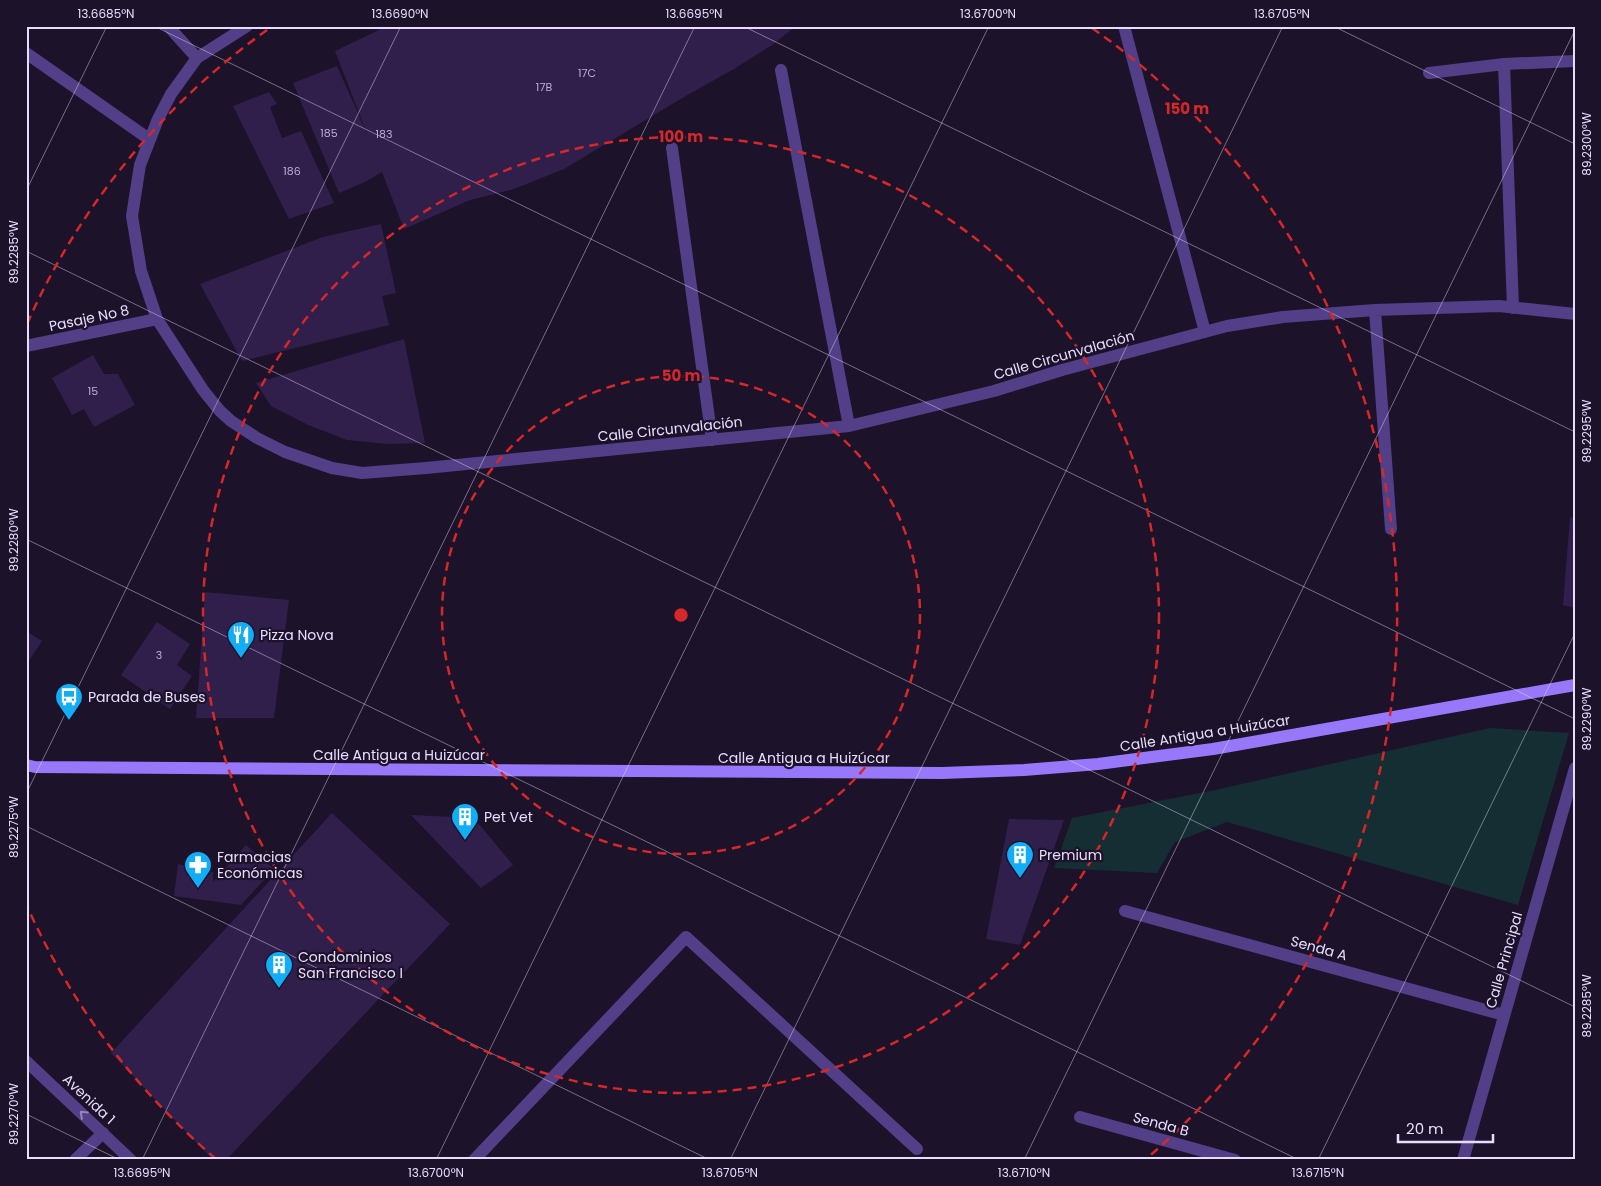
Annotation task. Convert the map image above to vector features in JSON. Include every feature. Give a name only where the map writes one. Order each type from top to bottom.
[{"type":"main road","name":"Calle Antigua a Huizúcar","points":[[26,765],[45,767],[776,773],[942,773],[1024,770],[1098,764],[1214,749],[1575,685]]},
{"type":"street","points":[[168,26],[197,58]]},
{"type":"street","name":"Calle Circunvalación","points":[[247,26],[197,58],[172,94],[149,139],[140,165],[132,216],[141,271],[157,319],[202,390],[220,412],[231,421],[285,452],[332,468],[362,473],[426,468],[849,426],[994,391],[1062,370],[1205,332],[1283,317],[1375,310],[1499,306],[1575,314]]},
{"type":"street","points":[[1124,26],[1205,332]]},
{"type":"street","points":[[26,52],[149,139]]},
{"type":"street","points":[[1429,73],[1504,64],[1575,61]]},
{"type":"street","points":[[1504,64],[1513,308]]},
{"type":"street","points":[[781,70],[849,426]]},
{"type":"street","points":[[672,148],[712,440]]},
{"type":"street","points":[[1375,310],[1391,529]]},
{"type":"street","name":"Pasaje No 8","points":[[26,346],[157,319]]},
{"type":"street","name":"Calle Principal","points":[[1463,1160],[1575,768]]},
{"type":"street","name":"Senda A","points":[[1125,911],[1504,1015]]},
{"type":"street","points":[[474,1160],[686,937],[917,1149]]},
{"type":"street","name":"Avenida 1","points":[[26,1061],[131,1160]]},
{"type":"street","name":"Senda B","points":[[1080,1117],[1235,1160]]},
{"type":"street","points":[[75,1160],[103,1133]]},
{"type":"green space","points":[[1490,728],[1569,733],[1518,905],[1227,822],[1175,842],[1157,873],[1054,868],[1072,818],[1215,790]]},
{"type":"building","points":[[387,26],[796,26],[772,45],[734,69],[564,169],[514,189],[470,200],[404,229],[382,172],[365,182],[339,193],[293,83],[337,66],[368,136],[335,51]]},
{"type":"building","points":[[269,92],[277,104],[270,107],[282,138],[301,131],[334,203],[289,219],[233,106]]},
{"type":"building","points":[[381,224],[396,293],[382,296],[389,325],[242,361],[200,284],[323,237]]},
{"type":"building","points":[[404,339],[425,443],[388,444],[347,440],[308,425],[271,406],[256,383]]},
{"type":"building","points":[[93,355],[104,374],[118,374],[135,405],[94,427],[84,409],[72,415],[52,378]]},
{"type":"building","points":[[1570,517],[1575,518],[1575,608],[1563,605]]},
{"type":"building","name":"Pizza Nova","points":[[205,592],[289,600],[274,718],[196,718]]},
{"type":"building","points":[[157,622],[190,644],[177,665],[192,676],[170,709],[121,675]]},
{"type":"building","points":[[26,631],[42,641],[26,665]]},
{"type":"building","name":"Condominios San Francisco I","points":[[332,813],[450,924],[226,1160],[213,1160],[111,1053]]},
{"type":"building","name":"Pet Vet","points":[[411,815],[474,818],[513,865],[481,888]]},
{"type":"building","name":"Premium","points":[[1009,819],[1064,820],[1020,945],[986,939]]},
{"type":"building","points":[[246,845],[274,869],[241,905],[174,896],[178,864],[213,872],[213,882]]},
{"type":"place","name":"Pizza Nova","points":[[241,659]]},
{"type":"place","name":"Parada de Buses","points":[[69,721]]},
{"type":"place","name":"Pet Vet","points":[[465,841]]},
{"type":"place","name":"Premium","points":[[1020,879]]},
{"type":"place","name":"Farmacias Económicas","points":[[198,889]]},
{"type":"place","name":"Condominios San Francisco I","points":[[279,989]]}]
